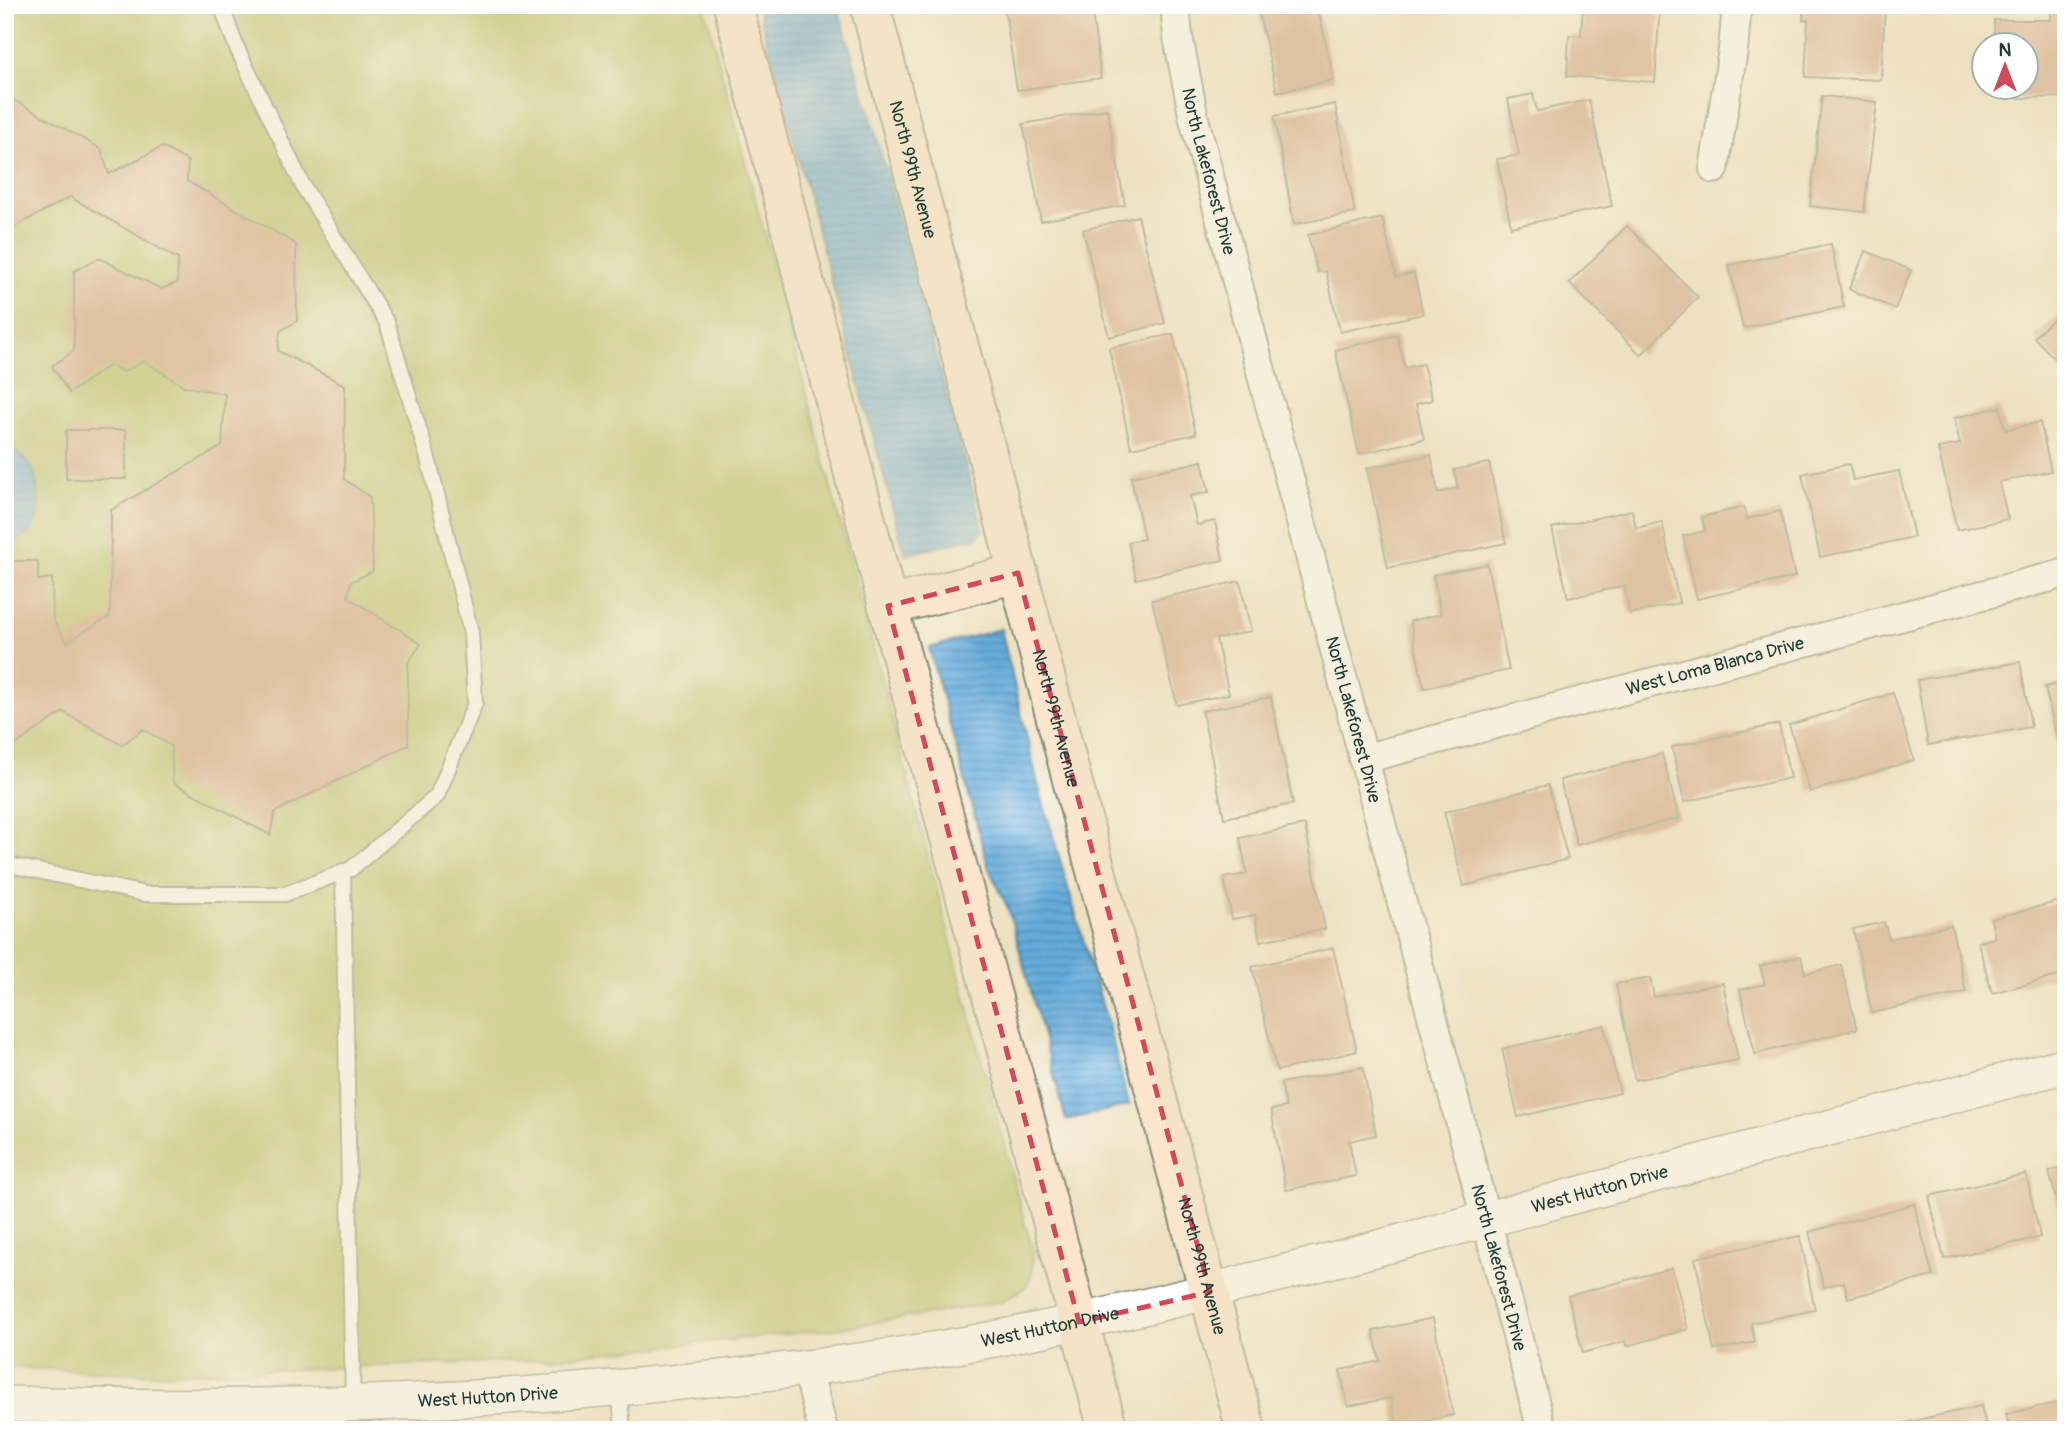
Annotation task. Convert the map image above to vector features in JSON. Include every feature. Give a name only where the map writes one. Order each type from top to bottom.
[{"type":"main road","points":[[733,5],[888,606],[1108,1430]]},
{"type":"main road","name":"North 99th Avenue","points":[[870,5],[1246,1430]]},
{"type":"main road","points":[[888,606],[1018,573]]},
{"type":"street","name":"North Lakeforest Drive","points":[[1175,5],[1178,37],[1194,119],[1542,1430]]},
{"type":"street","points":[[1714,169],[1733,50],[1737,5]]},
{"type":"street","name":"West Loma Blanca Drive","points":[[1363,759],[2066,573]]},
{"type":"street","name":"West Hutton Drive","points":[[5,1404],[266,1419],[353,1405],[480,1399],[619,1388],[807,1368],[957,1346],[1210,1292],[2066,1065]]},
{"type":"street","points":[[807,1368],[824,1430]]},
{"type":"lane","points":[[5,863],[145,894],[285,894],[351,869],[437,796],[475,703],[471,633],[429,462],[387,323],[303,186],[236,46],[222,5]]},
{"type":"lane","points":[[343,872],[353,1405]]},
{"type":"lane","points":[[619,1388],[623,1430]]},
{"type":"highlighted area","points":[[1018,573],[1210,1292],[1079,1322],[888,606]]},
{"type":"green space","points":[[5,5],[704,5],[1031,1242],[1032,1274],[1023,1289],[1001,1302],[836,1329],[523,1361],[155,1374],[5,1367]]},
{"type":"water","points":[[757,5],[837,5],[876,135],[983,529],[978,537],[905,555]]},
{"type":"water","points":[[5,443],[28,463],[33,471],[37,484],[38,507],[38,515],[32,529],[26,535],[8,543],[5,543]]},
{"type":"water","points":[[1001,629],[1039,788],[1129,1105],[1066,1120],[1008,908],[989,869],[929,648]]},
{"type":"building","points":[[1004,5],[1091,5],[1101,78],[1017,90]]},
{"type":"building","points":[[1257,5],[1317,5],[1334,80],[1277,92]]},
{"type":"building","points":[[1583,5],[1660,5],[1655,82],[1567,76],[1569,35],[1581,36]]},
{"type":"building","points":[[1804,5],[1885,5],[1881,80],[1805,77],[1808,20],[1803,20]]},
{"type":"building","points":[[2051,5],[2066,5],[2066,97],[2039,98],[2039,32],[1994,32],[1994,20],[2051,20]]},
{"type":"building","points":[[1533,94],[1537,111],[1589,100],[1612,206],[1511,227],[1497,159],[1519,155],[1508,99]]},
{"type":"building","points":[[5,95],[101,149],[109,174],[162,147],[188,161],[187,181],[296,244],[297,321],[280,331],[278,351],[345,385],[344,479],[370,497],[373,571],[351,582],[348,597],[421,644],[408,663],[408,745],[275,812],[270,835],[173,783],[171,746],[143,729],[122,745],[63,712],[5,752],[5,561],[38,561],[38,580],[52,578],[53,620],[67,642],[110,616],[111,510],[222,446],[225,394],[184,386],[144,361],[123,372],[110,365],[69,393],[52,366],[74,351],[74,271],[99,258],[161,289],[177,283],[178,259],[70,197],[12,228],[8,337],[5,339]]},
{"type":"building","points":[[1822,96],[1877,102],[1864,212],[1810,206]]},
{"type":"building","points":[[1335,104],[1355,213],[1294,224],[1274,116]]},
{"type":"building","points":[[1107,109],[1125,205],[1041,221],[1023,124]]},
{"type":"building","points":[[1138,216],[1165,323],[1109,337],[1083,230]]},
{"type":"building","points":[[1382,218],[1396,277],[1414,273],[1423,314],[1340,332],[1326,271],[1317,272],[1308,235]]},
{"type":"building","points":[[1627,226],[1698,297],[1641,355],[1569,283]]},
{"type":"building","points":[[1831,244],[1844,307],[1743,328],[1729,265]]},
{"type":"building","points":[[1866,251],[1911,270],[1895,309],[1849,289]]},
{"type":"building","points":[[2066,308],[2066,371],[2034,337]]},
{"type":"building","points":[[1173,334],[1196,434],[1131,448],[1109,348]]},
{"type":"building","points":[[1397,335],[1405,368],[1423,364],[1432,400],[1416,404],[1424,439],[1359,454],[1335,350]]},
{"type":"building","points":[[2000,407],[2005,430],[2040,422],[2051,471],[1999,482],[2008,519],[1957,530],[1938,448],[1960,444],[1954,418]]},
{"type":"building","points":[[66,430],[126,430],[126,479],[66,479]]},
{"type":"building","points":[[1431,455],[1438,493],[1458,488],[1454,470],[1489,463],[1506,543],[1388,568],[1367,468]]},
{"type":"building","points":[[1202,461],[1209,492],[1190,496],[1197,525],[1215,521],[1223,560],[1136,579],[1128,542],[1144,539],[1131,477]]},
{"type":"building","points":[[1849,464],[1853,480],[1899,471],[1914,537],[1820,557],[1802,474]]},
{"type":"building","points":[[1744,507],[1747,519],[1780,511],[1795,577],[1697,599],[1683,536],[1705,531],[1702,517]]},
{"type":"building","points":[[1632,510],[1636,528],[1662,522],[1679,603],[1630,614],[1624,586],[1568,598],[1552,528]]},
{"type":"building","points":[[1487,564],[1509,670],[1424,688],[1410,621],[1441,614],[1433,575]]},
{"type":"building","points":[[1240,581],[1251,631],[1216,639],[1229,694],[1177,705],[1152,600]]},
{"type":"building","points":[[2020,662],[2031,727],[1928,745],[1917,680]]},
{"type":"building","points":[[2066,682],[2066,737],[2057,739],[2045,687]]},
{"type":"building","points":[[1893,693],[1914,760],[1810,792],[1789,725]]},
{"type":"building","points":[[1271,697],[1293,804],[1224,818],[1202,711]]},
{"type":"building","points":[[1779,724],[1790,778],[1684,802],[1672,747]]},
{"type":"building","points":[[1662,754],[1679,818],[1577,845],[1560,780]]},
{"type":"building","points":[[1548,785],[1568,859],[1464,886],[1444,812]]},
{"type":"building","points":[[1305,825],[1325,929],[1260,941],[1255,915],[1232,919],[1224,878],[1247,874],[1240,838]]},
{"type":"building","points":[[2064,900],[2066,974],[1992,993],[1978,942],[1995,938],[1991,919]]},
{"type":"building","points":[[1884,922],[1889,939],[1951,925],[1966,992],[1872,1013],[1853,929]]},
{"type":"building","points":[[1333,948],[1357,1051],[1277,1071],[1252,967]]},
{"type":"building","points":[[1801,956],[1805,974],[1841,965],[1857,1029],[1755,1054],[1740,990],[1765,984],[1760,966]]},
{"type":"building","points":[[1650,978],[1654,997],[1723,983],[1738,1060],[1635,1080],[1616,984]]},
{"type":"building","points":[[1604,1025],[1620,1093],[1518,1117],[1502,1049]]},
{"type":"building","points":[[1363,1067],[1376,1135],[1349,1141],[1356,1176],[1286,1190],[1271,1110],[1286,1107],[1281,1083]]},
{"type":"building","points":[[2066,1167],[2066,1235],[2065,1235],[2049,1171]]},
{"type":"building","points":[[2026,1174],[2040,1237],[1944,1259],[1929,1196]]},
{"type":"building","points":[[1914,1204],[1933,1276],[1848,1298],[1844,1282],[1824,1287],[1809,1232]]},
{"type":"building","points":[[1800,1236],[1815,1310],[1751,1323],[1755,1342],[1714,1350],[1695,1258]]},
{"type":"building","points":[[1672,1268],[1688,1329],[1627,1346],[1625,1341],[1583,1353],[1568,1296]]},
{"type":"building","points":[[1433,1318],[1453,1415],[1397,1427],[1391,1398],[1348,1406],[1340,1370],[1380,1361],[1373,1331]]},
{"type":"building","points":[[2066,1401],[2066,1430],[2010,1430],[2006,1414]]},
{"type":"building","points":[[1981,1406],[1987,1430],[1876,1430],[1876,1429]]}]
